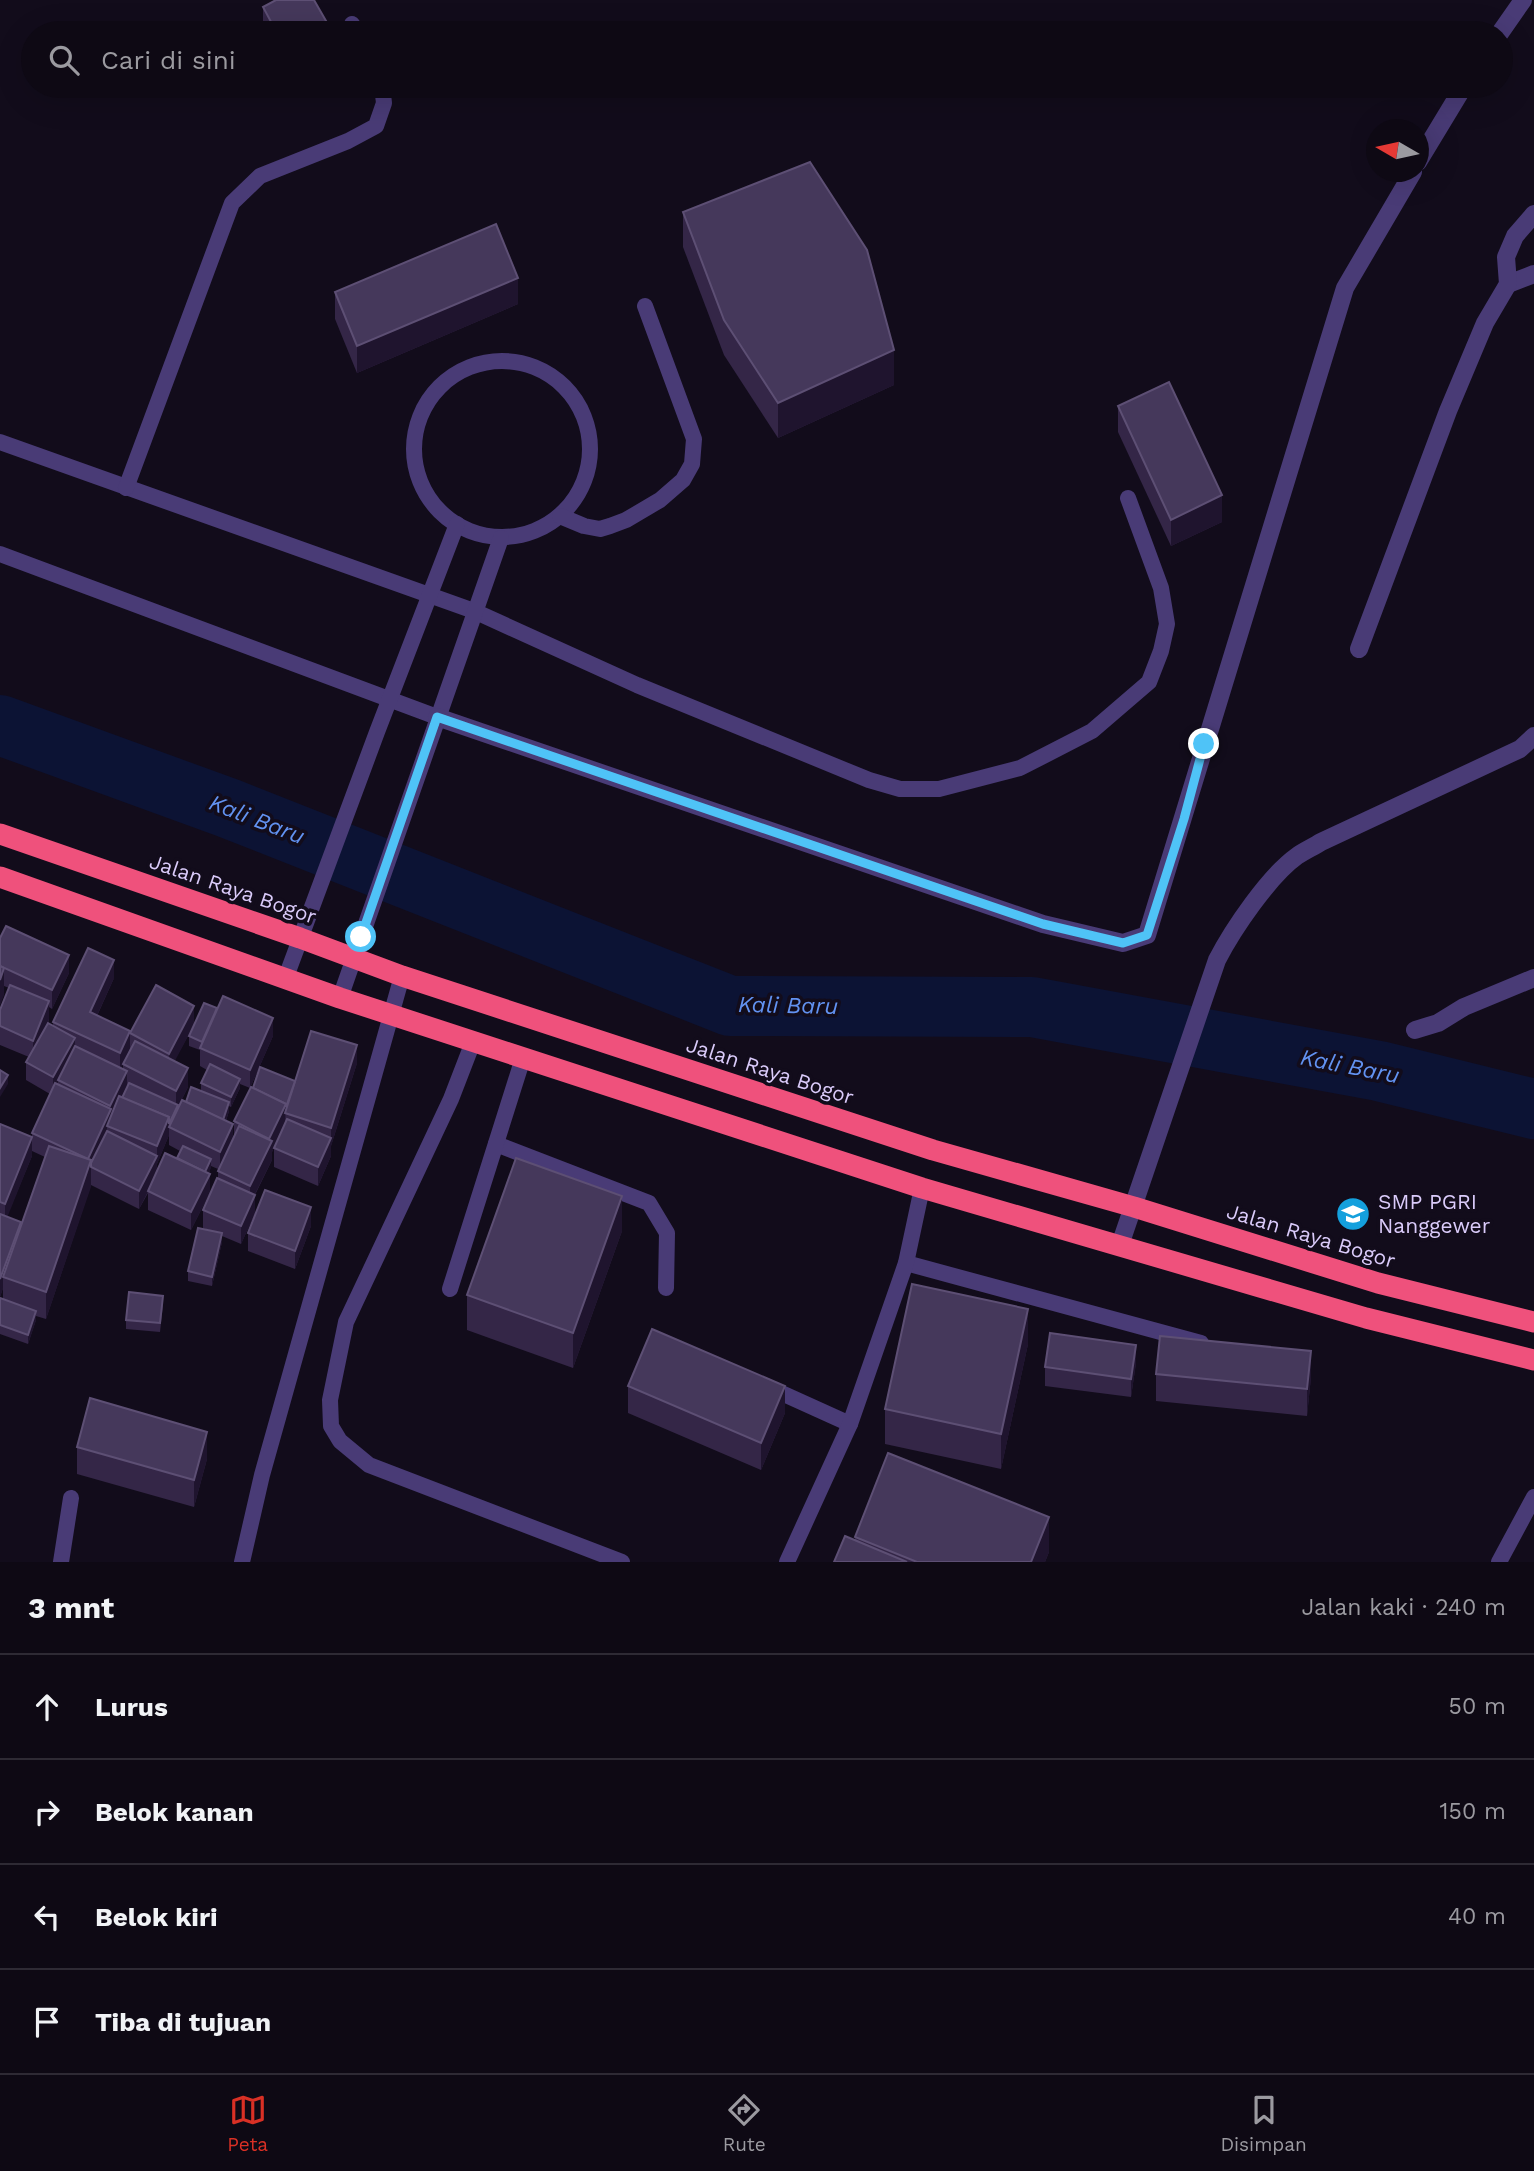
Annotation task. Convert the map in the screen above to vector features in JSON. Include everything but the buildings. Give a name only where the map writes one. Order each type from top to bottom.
[{"type":"highway","name":"Jalan Raya Bogor","points":[[0,834],[402,976],[933,1150],[1133,1207],[1378,1283],[1534,1322]]},
{"type":"highway","points":[[0,877],[340,998],[922,1188],[1366,1318],[1534,1360]]},
{"type":"street","points":[[1508,21],[1523,0]]},
{"type":"street","points":[[1429,145],[1457,98]]},
{"type":"street","points":[[437,717],[1043,924],[1123,943],[1147,935],[1345,288],[1407,182]]},
{"type":"street","points":[[1359,649],[1448,411],[1485,323],[1508,284],[1506,257],[1515,236],[1534,214]]},
{"type":"street","points":[[1508,284],[1534,274]]},
{"type":"street","points":[[1120,1245],[1217,960],[1225,943],[1270,882],[1295,857],[1321,842],[1520,749],[1534,736]]},
{"type":"street","points":[[1415,1030],[1438,1023],[1464,1007],[1534,978]]},
{"type":"lane","points":[[126,488],[232,203],[260,176],[348,142],[376,126],[383,98]]},
{"type":"lane","points":[[560,516],[584,526],[600,529],[610,526],[660,500],[682,480],[692,464],[694,439],[645,306]]},
{"type":"lane","points":[[486,361],[525,362],[559,380],[582,410],[590,447],[582,485],[560,516],[532,533],[500,538],[457,524],[437,510],[418,478],[413,440],[425,403],[451,376],[486,361]]},
{"type":"lane","points":[[0,442],[474,611],[637,685],[869,780],[901,789],[939,789],[1020,768],[1092,731],[1149,682],[1161,651],[1167,624],[1161,588],[1128,498]]},
{"type":"lane","points":[[286,977],[457,524]]},
{"type":"lane","points":[[340,998],[500,538]]},
{"type":"lane","points":[[0,554],[437,717]]},
{"type":"lane","points":[[242,1562],[262,1475],[402,976]]},
{"type":"lane","points":[[473,1042],[451,1099],[346,1322],[330,1400],[331,1426],[340,1441],[369,1465],[622,1562]]},
{"type":"lane","points":[[450,1289],[523,1058]]},
{"type":"lane","points":[[496,1143],[649,1203],[667,1233],[666,1288]]},
{"type":"lane","points":[[787,1562],[850,1424],[906,1263],[922,1188]]},
{"type":"lane","points":[[906,1263],[1204,1344]]},
{"type":"lane","points":[[751,1380],[850,1424]]},
{"type":"lane","points":[[1499,1562],[1534,1497]]},
{"type":"lane","points":[[61,1562],[71,1498]]},
{"type":"waterway","name":"Kali Baru","points":[[0,725],[228,808],[730,1006],[1032,1007],[1379,1071],[1534,1109]]},
{"type":"place","name":"SMP PGRI Nanggewer","points":[[1353,1214]]},
{"type":"route","points":[[361,937],[437,717],[1043,924],[1123,943],[1147,935],[1184,819],[1204,744]]}]
